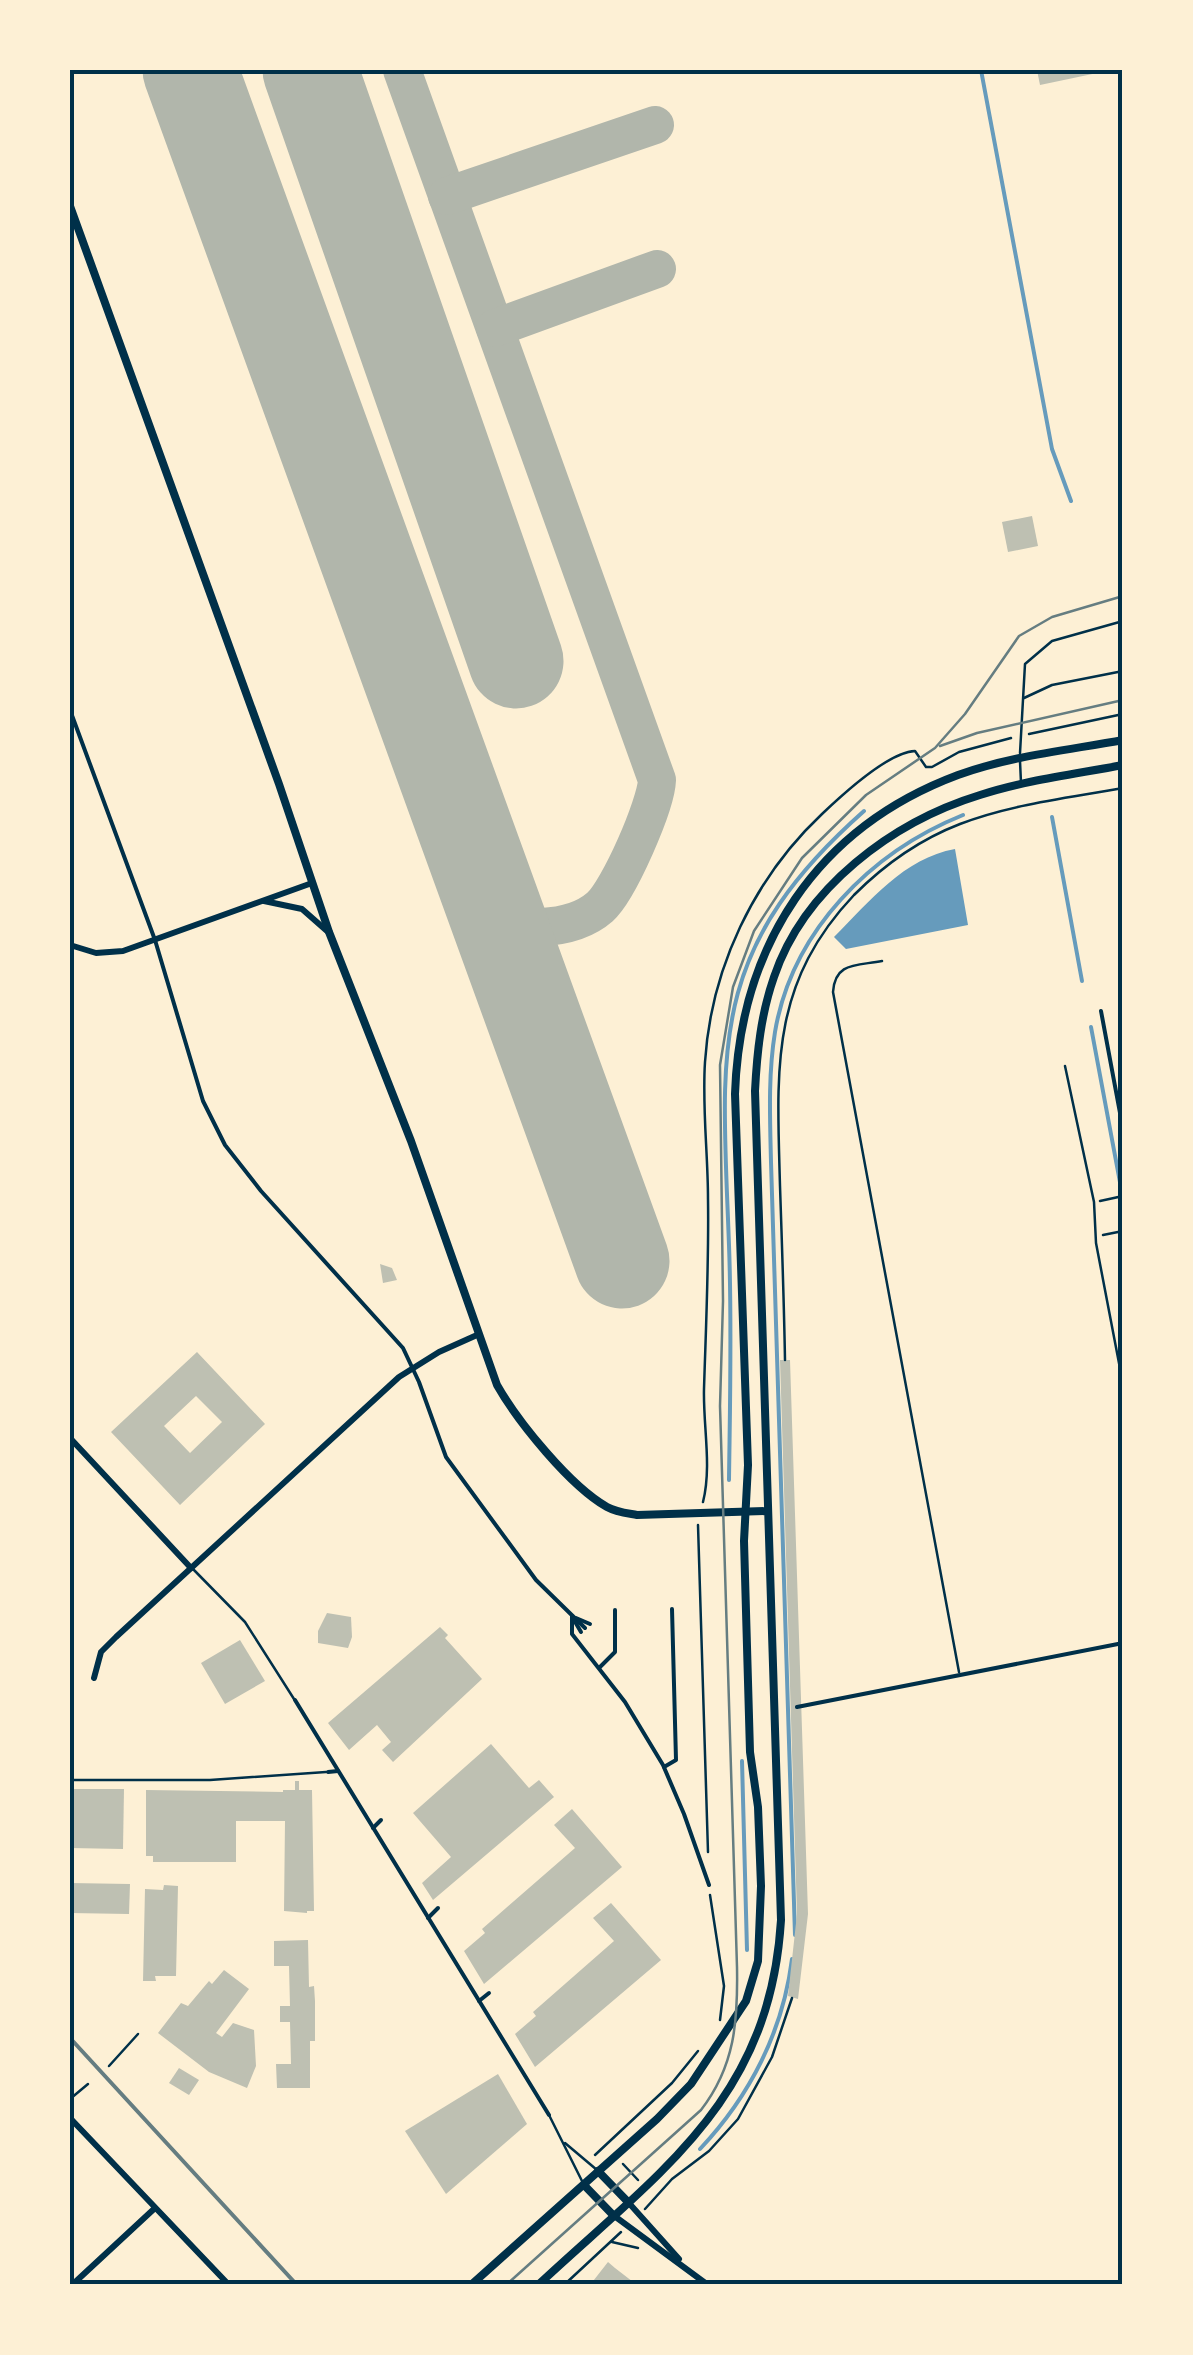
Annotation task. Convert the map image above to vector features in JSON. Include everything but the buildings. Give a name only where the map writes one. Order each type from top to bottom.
[{"type":"main road","points":[[70,206],[329,932],[410,1141],[497,1385],[555,1461],[603,1505],[617,1512],[637,1515],[768,1511]]},
{"type":"main road","points":[[471,2285],[691,2084],[754,1983],[762,1938],[761,1886],[758,1808],[750,1752],[744,1541],[748,1465],[734,1094],[738,1038],[758,966],[792,900],[820,866],[877,816],[932,786],[986,767],[1123,740]]},
{"type":"main road","points":[[538,2285],[690,2140],[726,2096],[758,2037],[775,1975],[781,1920],[755,1091],[757,1053],[773,978],[793,935],[835,883],[914,822],[986,792],[1123,765]]},
{"type":"main road","points":[[598,2172],[628,2202]]},
{"type":"main road","points":[[584,2185],[613,2215]]},
{"type":"street","points":[[70,710],[155,940],[203,1102],[225,1145],[261,1191],[403,1348],[446,1457],[536,1580],[585,1628],[572,1616]]},
{"type":"street","points":[[70,945],[103,954],[155,940],[312,884]]},
{"type":"street","points":[[258,902],[302,909],[329,932]]},
{"type":"street","points":[[1101,1010],[1123,1128]]},
{"type":"street","points":[[94,1678],[101,1652],[360,1411],[413,1368],[477,1335]]},
{"type":"street","points":[[70,1438],[191,1568]]},
{"type":"street","points":[[664,1767],[676,1760],[672,1609]]},
{"type":"street","points":[[600,1668],[615,1652],[614,1610]]},
{"type":"street","points":[[572,1616],[572,1634],[626,1702],[664,1767],[709,1886]]},
{"type":"street","points":[[797,1707],[1123,1644]]},
{"type":"street","points":[[295,1700],[549,2115]]},
{"type":"street","points":[[328,1772],[338,1771]]},
{"type":"street","points":[[373,1828],[380,1820]]},
{"type":"street","points":[[428,1918],[438,1908]]},
{"type":"street","points":[[479,2001],[488,1993]]},
{"type":"street","points":[[70,2118],[229,2285]]},
{"type":"street","points":[[628,2202],[686,2267]]},
{"type":"street","points":[[72,2285],[155,2208]]},
{"type":"street","points":[[613,2215],[708,2285]]},
{"type":"lane","points":[[1021,785],[1025,664],[1044,645],[1123,621]]},
{"type":"lane","points":[[1022,699],[1052,685],[1123,671]]},
{"type":"lane","points":[[882,961],[840,970],[834,976],[834,992],[960,1676]]},
{"type":"lane","points":[[1065,1066],[1094,1202],[1096,1236],[1123,1384]]},
{"type":"lane","points":[[191,1568],[245,1622],[295,1700]]},
{"type":"lane","points":[[70,1780],[210,1780],[328,1772]]},
{"type":"lane","points":[[549,2115],[584,2185]]},
{"type":"lane","points":[[564,2142],[598,2172]]},
{"type":"path","points":[[708,1860],[699,1569],[700,1513],[706,1487],[704,1392],[709,1292],[705,1061],[722,969],[734,938],[768,877],[789,849],[824,812],[907,751],[916,750],[926,767],[932,767],[960,752],[1123,714]]},
{"type":"path","points":[[785,1360],[777,1086],[787,1009],[802,966],[822,933],[864,886],[934,836],[991,813],[1123,788]]},
{"type":"path","points":[[1094,1202],[1123,1196]]},
{"type":"path","points":[[1096,1236],[1123,1231]]},
{"type":"path","points":[[709,1886],[724,1986],[719,2022]]},
{"type":"path","points":[[654,2199],[738,2119],[772,2058],[792,1998]]},
{"type":"path","points":[[109,2066],[138,2034]]},
{"type":"path","points":[[588,2162],[672,2084],[704,2044]]},
{"type":"path","points":[[70,2099],[88,2084]]},
{"type":"path","points":[[624,2165],[635,2177]]},
{"type":"path","points":[[564,2285],[611,2241]]},
{"type":"water","points":[[955,849],[968,925],[846,949],[834,937],[904,871]]},
{"type":"waterway","points":[[981,70],[1052,449],[1071,501]]},
{"type":"waterway","points":[[729,1480],[725,1115],[734,1008],[750,959],[775,911],[812,862],[864,811]]},
{"type":"waterway","points":[[795,1935],[770,1130],[775,1032],[784,995],[799,961],[841,899],[897,850],[963,815]]},
{"type":"waterway","points":[[1052,817],[1082,981]]},
{"type":"waterway","points":[[1091,1027],[1122,1193]]},
{"type":"waterway","points":[[742,1761],[747,1950]]},
{"type":"waterway","points":[[700,2149],[734,2107],[761,2061],[781,2012],[792,1959]]},
{"type":"taxiway","points":[[402,70],[657,780],[635,846],[617,884],[600,907],[573,922],[535,927],[510,922],[494,909]]},
{"type":"taxiway","points":[[447,196],[655,125]]},
{"type":"taxiway","points":[[495,328],[657,269]]},
{"type":"runway","points":[[190,70],[622,1261]]},
{"type":"runway","points":[[310,70],[516,661]]},
{"type":"tram line","points":[[506,2285],[701,2110],[721,2077],[732,2042],[737,1967],[720,1406],[723,1301],[720,1065],[733,987],[754,931],[802,858],[866,795],[935,748],[965,714],[1019,636],[1052,617],[1123,596]]},
{"type":"tram line","points":[[940,746],[977,733],[1123,700]]},
{"type":"railway","points":[[70,2038],[297,2285]]}]
